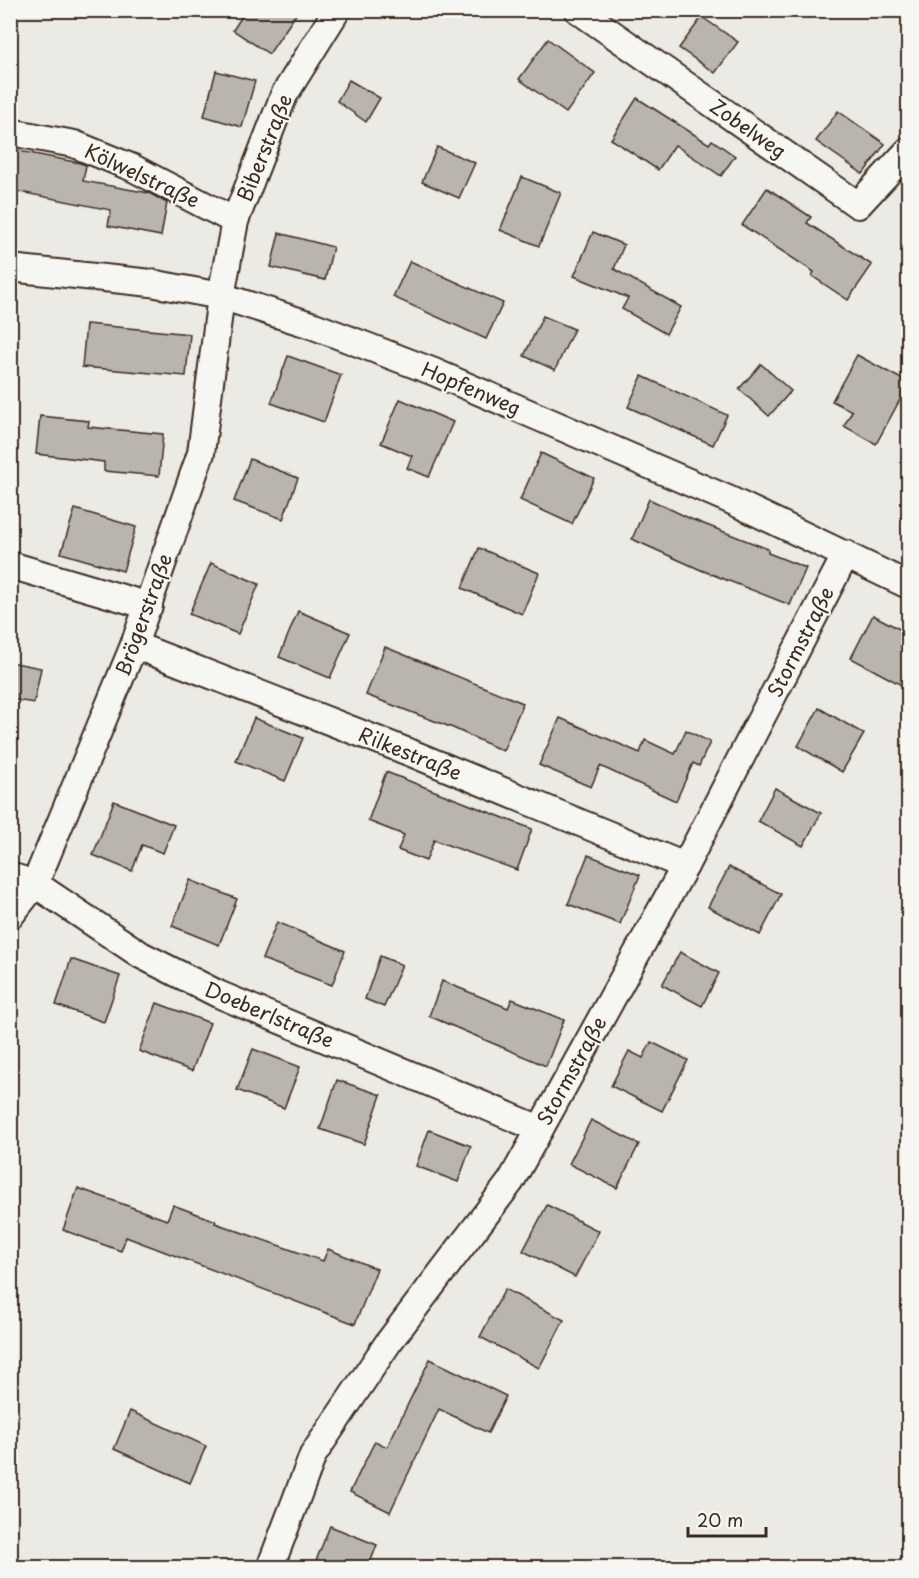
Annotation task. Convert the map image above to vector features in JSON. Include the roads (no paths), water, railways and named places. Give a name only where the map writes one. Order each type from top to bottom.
[{"type":"street","name":"Biberstraße","points":[[221,296],[235,221],[284,95],[337,10]]},
{"type":"street","name":"Zobelweg","points":[[578,10],[858,205],[909,151]]},
{"type":"street","name":"Kölwelstraße","points":[[10,132],[74,144],[134,168],[235,221]]},
{"type":"street","name":"Hopfenweg","points":[[10,268],[151,283],[221,296],[314,326],[434,372],[730,500],[909,585]]},
{"type":"street","name":"Brögerstraße","points":[[10,916],[35,884],[149,606],[201,453],[221,296]]},
{"type":"street","name":"Stormstraße","points":[[270,1568],[313,1455],[388,1343],[511,1181],[685,866],[846,554]]},
{"type":"street","points":[[10,565],[149,606]]},
{"type":"street","name":"Rilkestraße","points":[[134,645],[411,753],[685,866]]},
{"type":"street","name":"Doeberlstraße","points":[[10,876],[35,884],[141,955],[218,994],[540,1129]]}]
